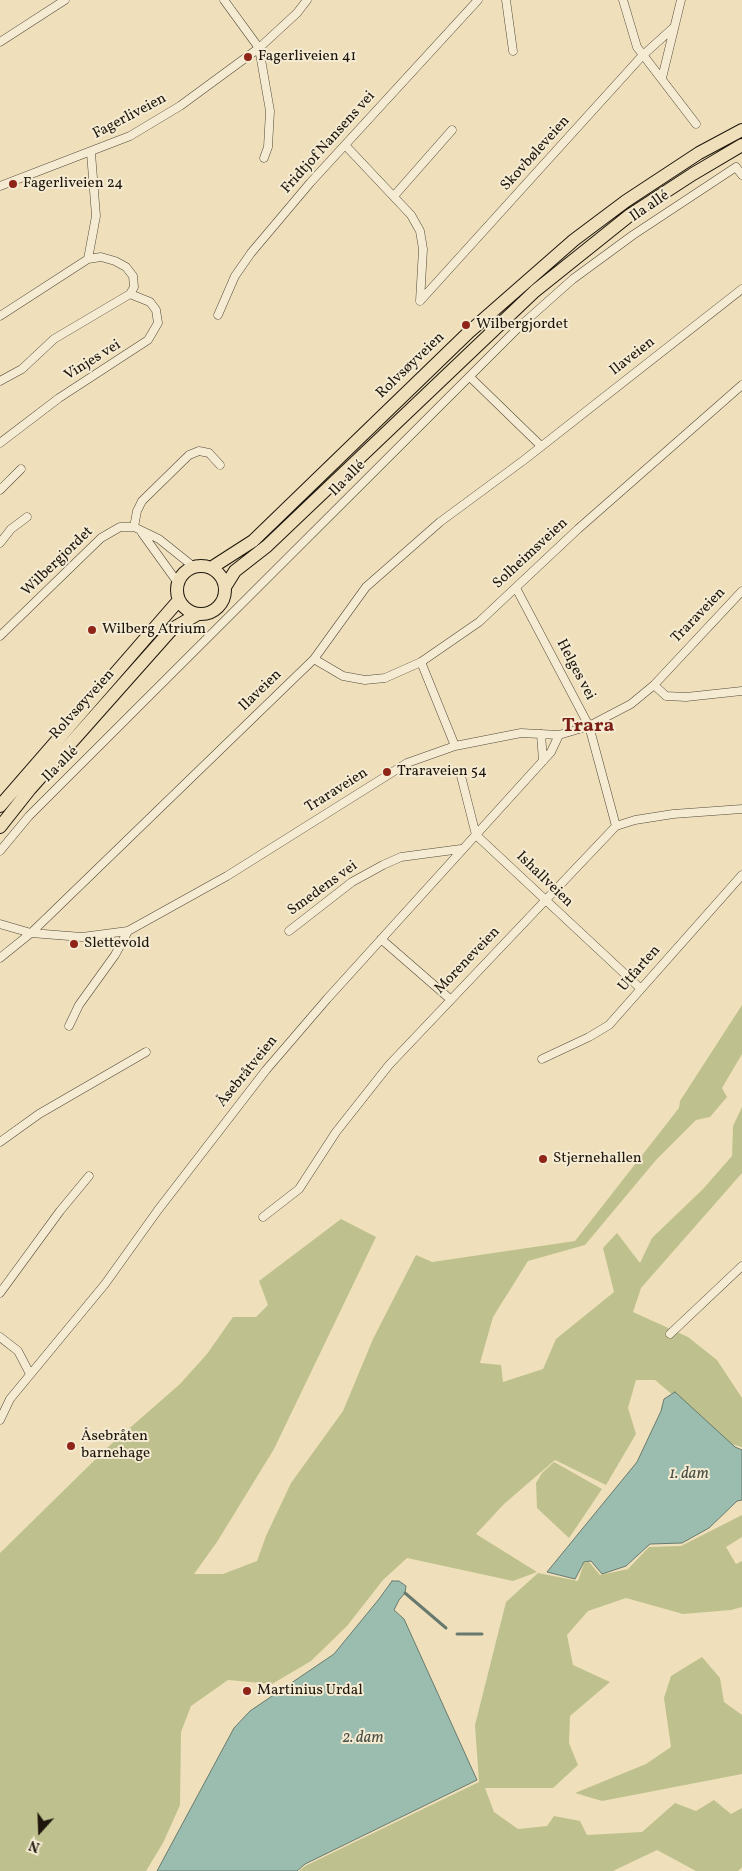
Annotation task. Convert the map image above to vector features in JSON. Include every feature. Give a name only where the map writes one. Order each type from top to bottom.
[{"type":"main road","name":"Rolvsøyveien","points":[[211,568],[253,541],[469,332],[574,240],[626,202],[691,159],[742,130]]},
{"type":"main road","name":"Rolvsøyveien","points":[[225,587],[235,571],[267,546],[535,291],[630,215],[742,145]]},
{"type":"main road","points":[[194,566],[211,568],[221,575],[225,587],[225,596],[215,610],[198,614],[187,609],[179,600],[178,583],[184,573],[194,566]]},
{"type":"main road","name":"Rolvsøyveien","points":[[0,806],[179,600]]},
{"type":"main road","name":"Rolvsøyveien","points":[[0,827],[30,789],[172,630],[198,614]]},
{"type":"street","points":[[0,42],[65,0]]},
{"type":"street","points":[[224,0],[259,48],[270,111],[268,141],[264,158]]},
{"type":"street","name":"Fagerliveien","points":[[0,186],[91,153],[130,136],[180,106],[259,48],[297,13],[307,0]]},
{"type":"street","name":"Fridtjof Nansens vei","points":[[218,315],[235,276],[251,253],[345,145],[478,0]]},
{"type":"street","points":[[506,0],[513,51]]},
{"type":"street","points":[[623,0],[637,47],[642,56],[662,78],[696,124]]},
{"type":"street","points":[[662,78],[681,0]]},
{"type":"street","name":"Skovbøleveien","points":[[394,196],[411,215],[420,232],[423,249],[420,301],[642,56],[673,28]]},
{"type":"street","points":[[345,145],[394,196],[452,130]]},
{"type":"street","points":[[88,259],[96,216],[91,153]]},
{"type":"street","name":"Ila allé","points":[[0,852],[29,816],[519,327],[581,274],[648,225],[736,167],[742,175]]},
{"type":"street","points":[[0,316],[88,259],[101,257],[126,268],[134,280],[130,294],[54,339],[22,370],[0,381]]},
{"type":"street","name":"Ilaveien","points":[[0,958],[31,933],[314,659],[366,587],[440,522],[541,446],[742,289]]},
{"type":"street","name":"Vinjes vei","points":[[0,443],[59,398],[148,340],[158,323],[156,310],[150,302],[130,294]]},
{"type":"street","points":[[470,377],[541,446]]},
{"type":"street","name":"Solheimsveien","points":[[314,659],[327,669],[343,676],[365,680],[385,678],[421,662],[479,622],[578,529],[741,389]]},
{"type":"street","points":[[178,583],[142,533],[134,527],[137,511],[142,501],[189,455],[199,451],[209,453],[220,465]]},
{"type":"street","points":[[0,490],[22,469]]},
{"type":"street","points":[[0,543],[11,529],[27,517]]},
{"type":"street","name":"Wilbergjordet","points":[[0,636],[101,538],[120,527],[134,527]]},
{"type":"street","points":[[142,533],[159,539],[194,566]]},
{"type":"street","name":"Helges vei","points":[[516,588],[589,726],[616,826]]},
{"type":"street","name":"Traraveien","points":[[0,924],[31,933],[82,937],[128,931],[227,876],[407,763],[455,746],[521,733],[559,735],[589,726],[631,704],[654,685],[742,591]]},
{"type":"street","points":[[421,662],[455,746]]},
{"type":"street","points":[[654,685],[666,696],[686,698],[742,691]]},
{"type":"street","points":[[541,734],[543,761]]},
{"type":"street","name":"Åsebråtveien","points":[[0,1420],[10,1399],[105,1284],[158,1210],[266,1070],[380,939],[551,752],[559,735]]},
{"type":"street","points":[[460,772],[476,835]]},
{"type":"street","points":[[616,826],[635,820],[673,814],[742,809]]},
{"type":"street","name":"Moreneveien","points":[[263,1217],[298,1189],[336,1132],[383,1073],[450,999],[616,826]]},
{"type":"street","name":"Ishallveien","points":[[476,835],[641,989]]},
{"type":"street","name":"Smedens vei","points":[[289,931],[352,882],[383,865],[402,857],[461,849]]},
{"type":"street","name":"Utfarten","points":[[542,1059],[589,1037],[609,1025],[742,875]]},
{"type":"street","points":[[69,1026],[79,1005],[115,955],[128,931]]},
{"type":"street","points":[[380,939],[450,999]]},
{"type":"street","points":[[0,1142],[39,1114],[146,1052]]},
{"type":"street","points":[[0,1293],[60,1211],[89,1176]]},
{"type":"street","points":[[670,1334],[742,1266]]},
{"type":"street","points":[[0,1337],[18,1351],[30,1374]]},
{"type":"green space","points":[[742,1005],[742,1054],[722,1088],[727,1097],[710,1117],[696,1120],[656,1160],[585,1245],[528,1261],[493,1317],[480,1363],[501,1365],[503,1382],[543,1369],[556,1339],[614,1292],[603,1248],[617,1233],[640,1263],[652,1238],[703,1189],[732,1156],[733,1126],[742,1107],[742,1173],[641,1288],[633,1312],[688,1337],[717,1360],[742,1398],[742,1447],[731,1444],[655,1380],[636,1380],[628,1408],[636,1434],[606,1485],[555,1460],[504,1504],[476,1534],[537,1572],[513,1581],[407,1558],[383,1580],[347,1626],[311,1661],[272,1684],[228,1680],[191,1706],[181,1732],[180,1805],[163,1843],[146,1871],[0,1871],[0,1553],[108,1447],[180,1384],[207,1354],[233,1317],[256,1317],[268,1305],[259,1281],[341,1219],[376,1237],[274,1449],[217,1542],[194,1574],[223,1574],[257,1561],[266,1536],[291,1483],[343,1411],[373,1339],[416,1255],[432,1262],[575,1241],[679,1108],[680,1101]]},
{"type":"green space","points":[[554,1462],[602,1489],[569,1538],[537,1508],[536,1483],[542,1473]]},
{"type":"green space","points":[[742,1515],[742,1537],[726,1547],[736,1564],[742,1561],[742,1607],[731,1610],[683,1614],[626,1598],[588,1611],[567,1635],[573,1665],[610,1682],[570,1716],[569,1743],[578,1765],[553,1788],[485,1788],[494,1812],[518,1829],[547,1826],[554,1816],[580,1821],[587,1835],[642,1832],[675,1803],[696,1811],[714,1800],[731,1814],[742,1808],[742,1867],[738,1871],[696,1871],[657,1850],[613,1871],[299,1871],[305,1866],[479,1782],[475,1725],[506,1602],[538,1573],[578,1581],[584,1563],[589,1562],[600,1575],[628,1569],[649,1547],[681,1546]]},
{"type":"green space","points":[[702,1657],[720,1678],[724,1702],[742,1715],[742,1774],[602,1801],[575,1793],[646,1764],[671,1747],[664,1698],[671,1676]]},
{"type":"water","name":"1. dam","points":[[675,1392],[735,1447],[742,1450],[742,1500],[737,1501],[709,1528],[682,1543],[650,1544],[626,1566],[602,1574],[591,1561],[584,1562],[575,1579],[547,1572],[637,1462],[661,1411],[664,1399]]},
{"type":"water","name":"2. dam","points":[[392,1581],[399,1581],[406,1586],[405,1593],[394,1610],[404,1619],[477,1780],[305,1864],[297,1871],[157,1871],[234,1728],[250,1711],[334,1654]]},
{"type":"waterway","points":[[405,1593],[446,1628]]},
{"type":"waterway","points":[[457,1634],[482,1634]]},
{"type":"place","name":"Fagerliveien 41","points":[[248,57]]},
{"type":"place","name":"Fagerliveien 24","points":[[13,184]]},
{"type":"place","name":"Wilbergjordet","points":[[466,325]]},
{"type":"place","name":"Wilberg Atrium","points":[[92,630]]},
{"type":"place","name":"Traraveien 54","points":[[387,772]]},
{"type":"place","name":"Slettevold","points":[[74,944]]},
{"type":"place","name":"Stjernehallen","points":[[543,1159]]},
{"type":"place","name":"Åsebråten barnehage","points":[[71,1446]]},
{"type":"place","name":"Martinius Urdal","points":[[247,1691]]},
{"type":"district","name":"Trara","points":[[588,727]]}]
